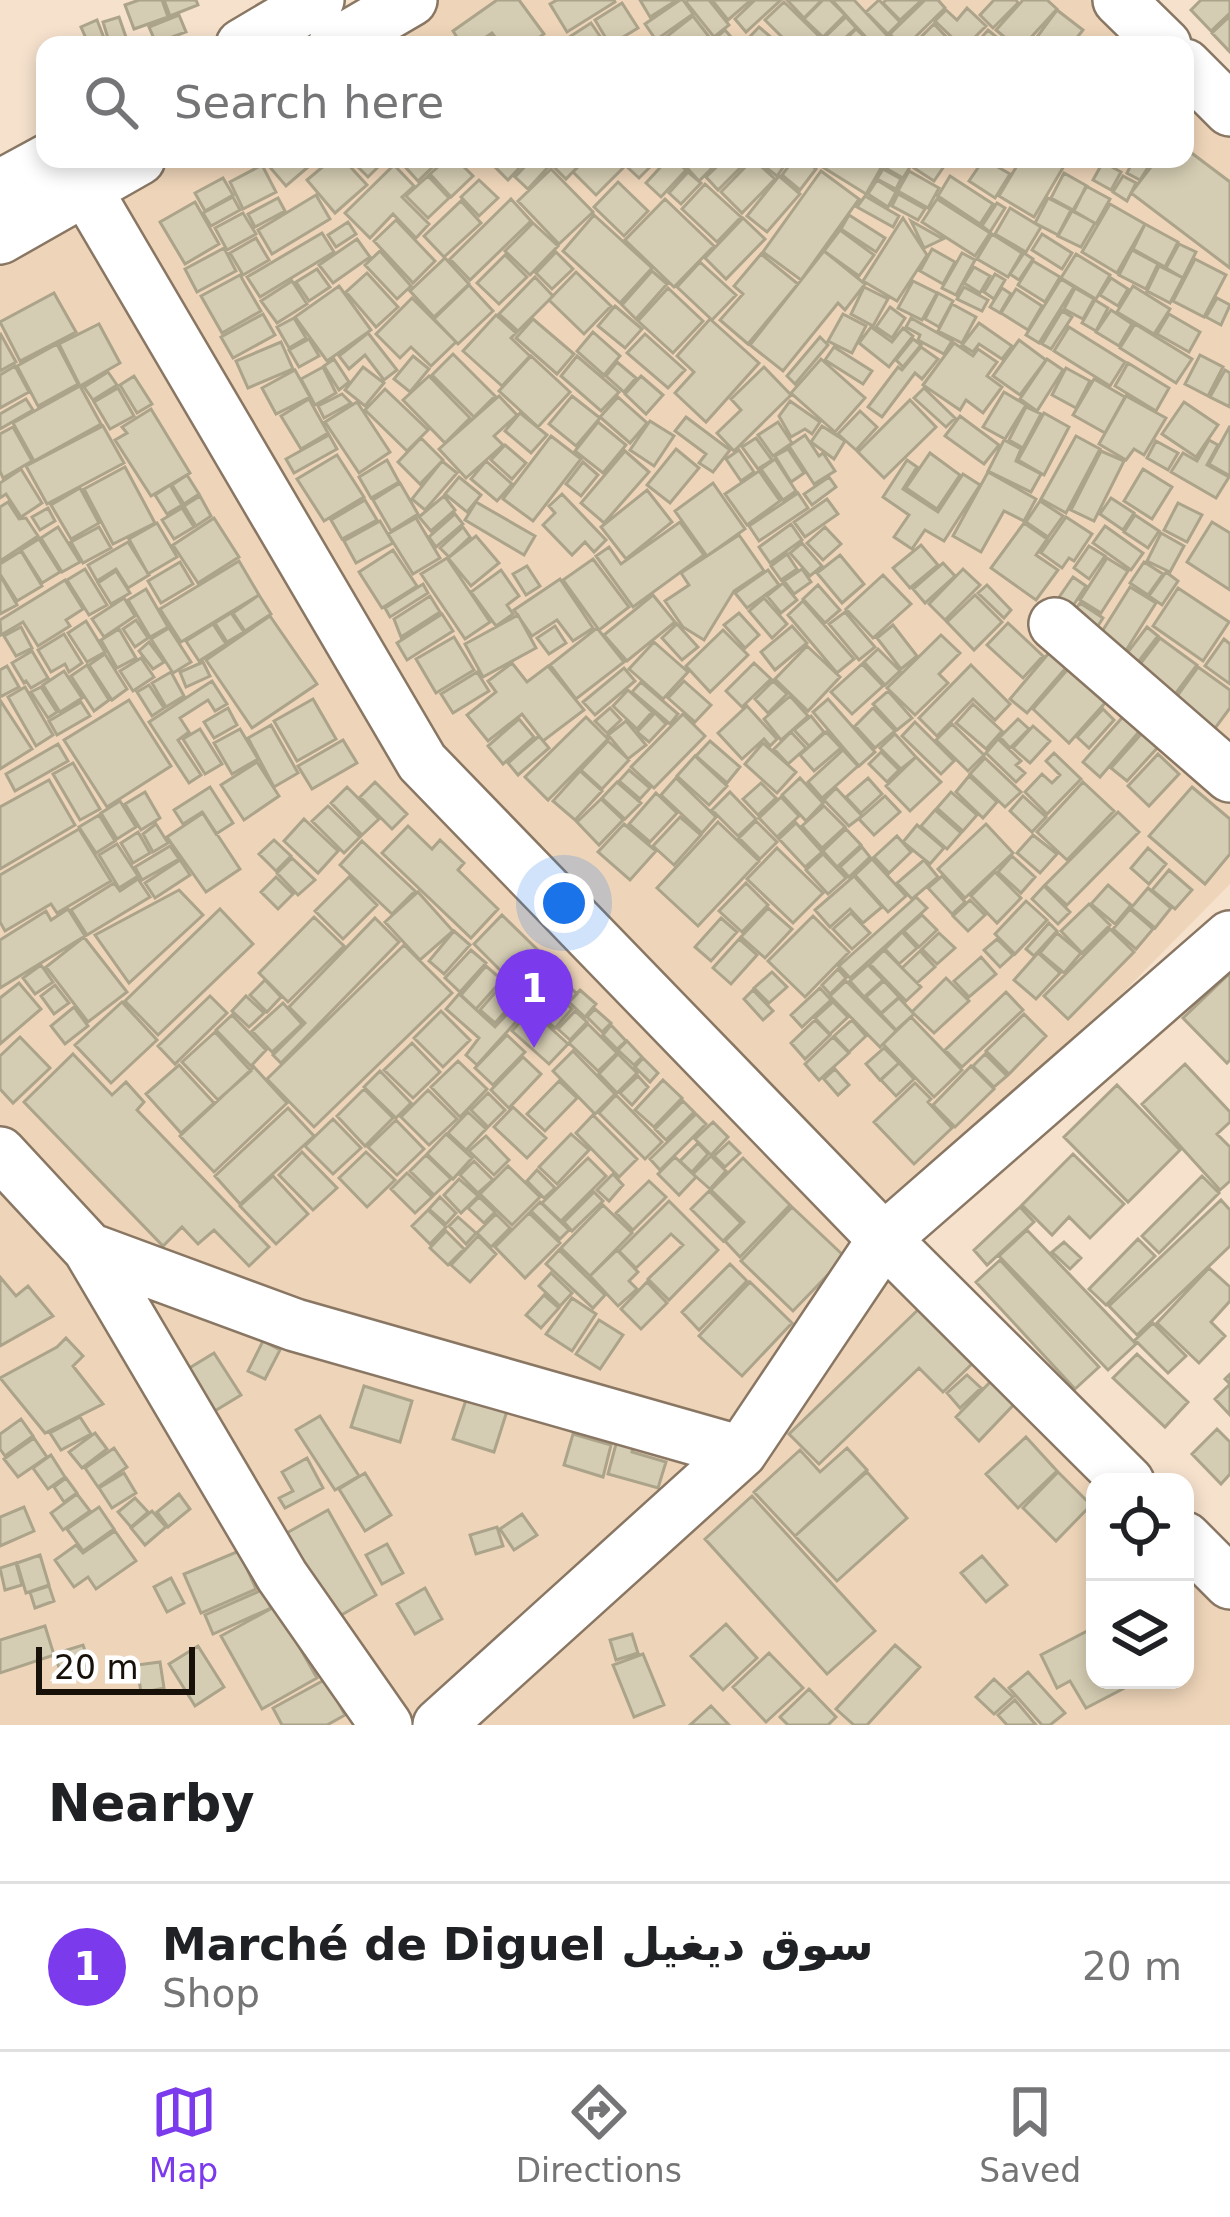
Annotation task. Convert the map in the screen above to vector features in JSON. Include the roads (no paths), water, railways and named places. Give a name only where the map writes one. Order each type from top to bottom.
[{"type":"street","points":[[257,36],[318,0]]},
{"type":"street","points":[[349,36],[411,0]]},
{"type":"street","points":[[1119,0],[1156,36]]},
{"type":"street","points":[[1194,74],[1230,110]]},
{"type":"street","points":[[0,186],[68,174]]},
{"type":"street","points":[[0,238],[68,174]]},
{"type":"street","points":[[68,174],[422,762],[884,1239],[1119,1473]]},
{"type":"street","points":[[1054,624],[1230,776]]},
{"type":"street","points":[[439,1725],[741,1452],[884,1239],[1230,937]]},
{"type":"street","points":[[0,1153],[89,1249],[282,1576],[386,1725]]},
{"type":"street","points":[[89,1249],[295,1325],[741,1452]]},
{"type":"street","points":[[1194,1547],[1230,1583]]},
{"type":"place","name":"Marché de Diguel سوق ديغيل","points":[[534,1048]]}]
